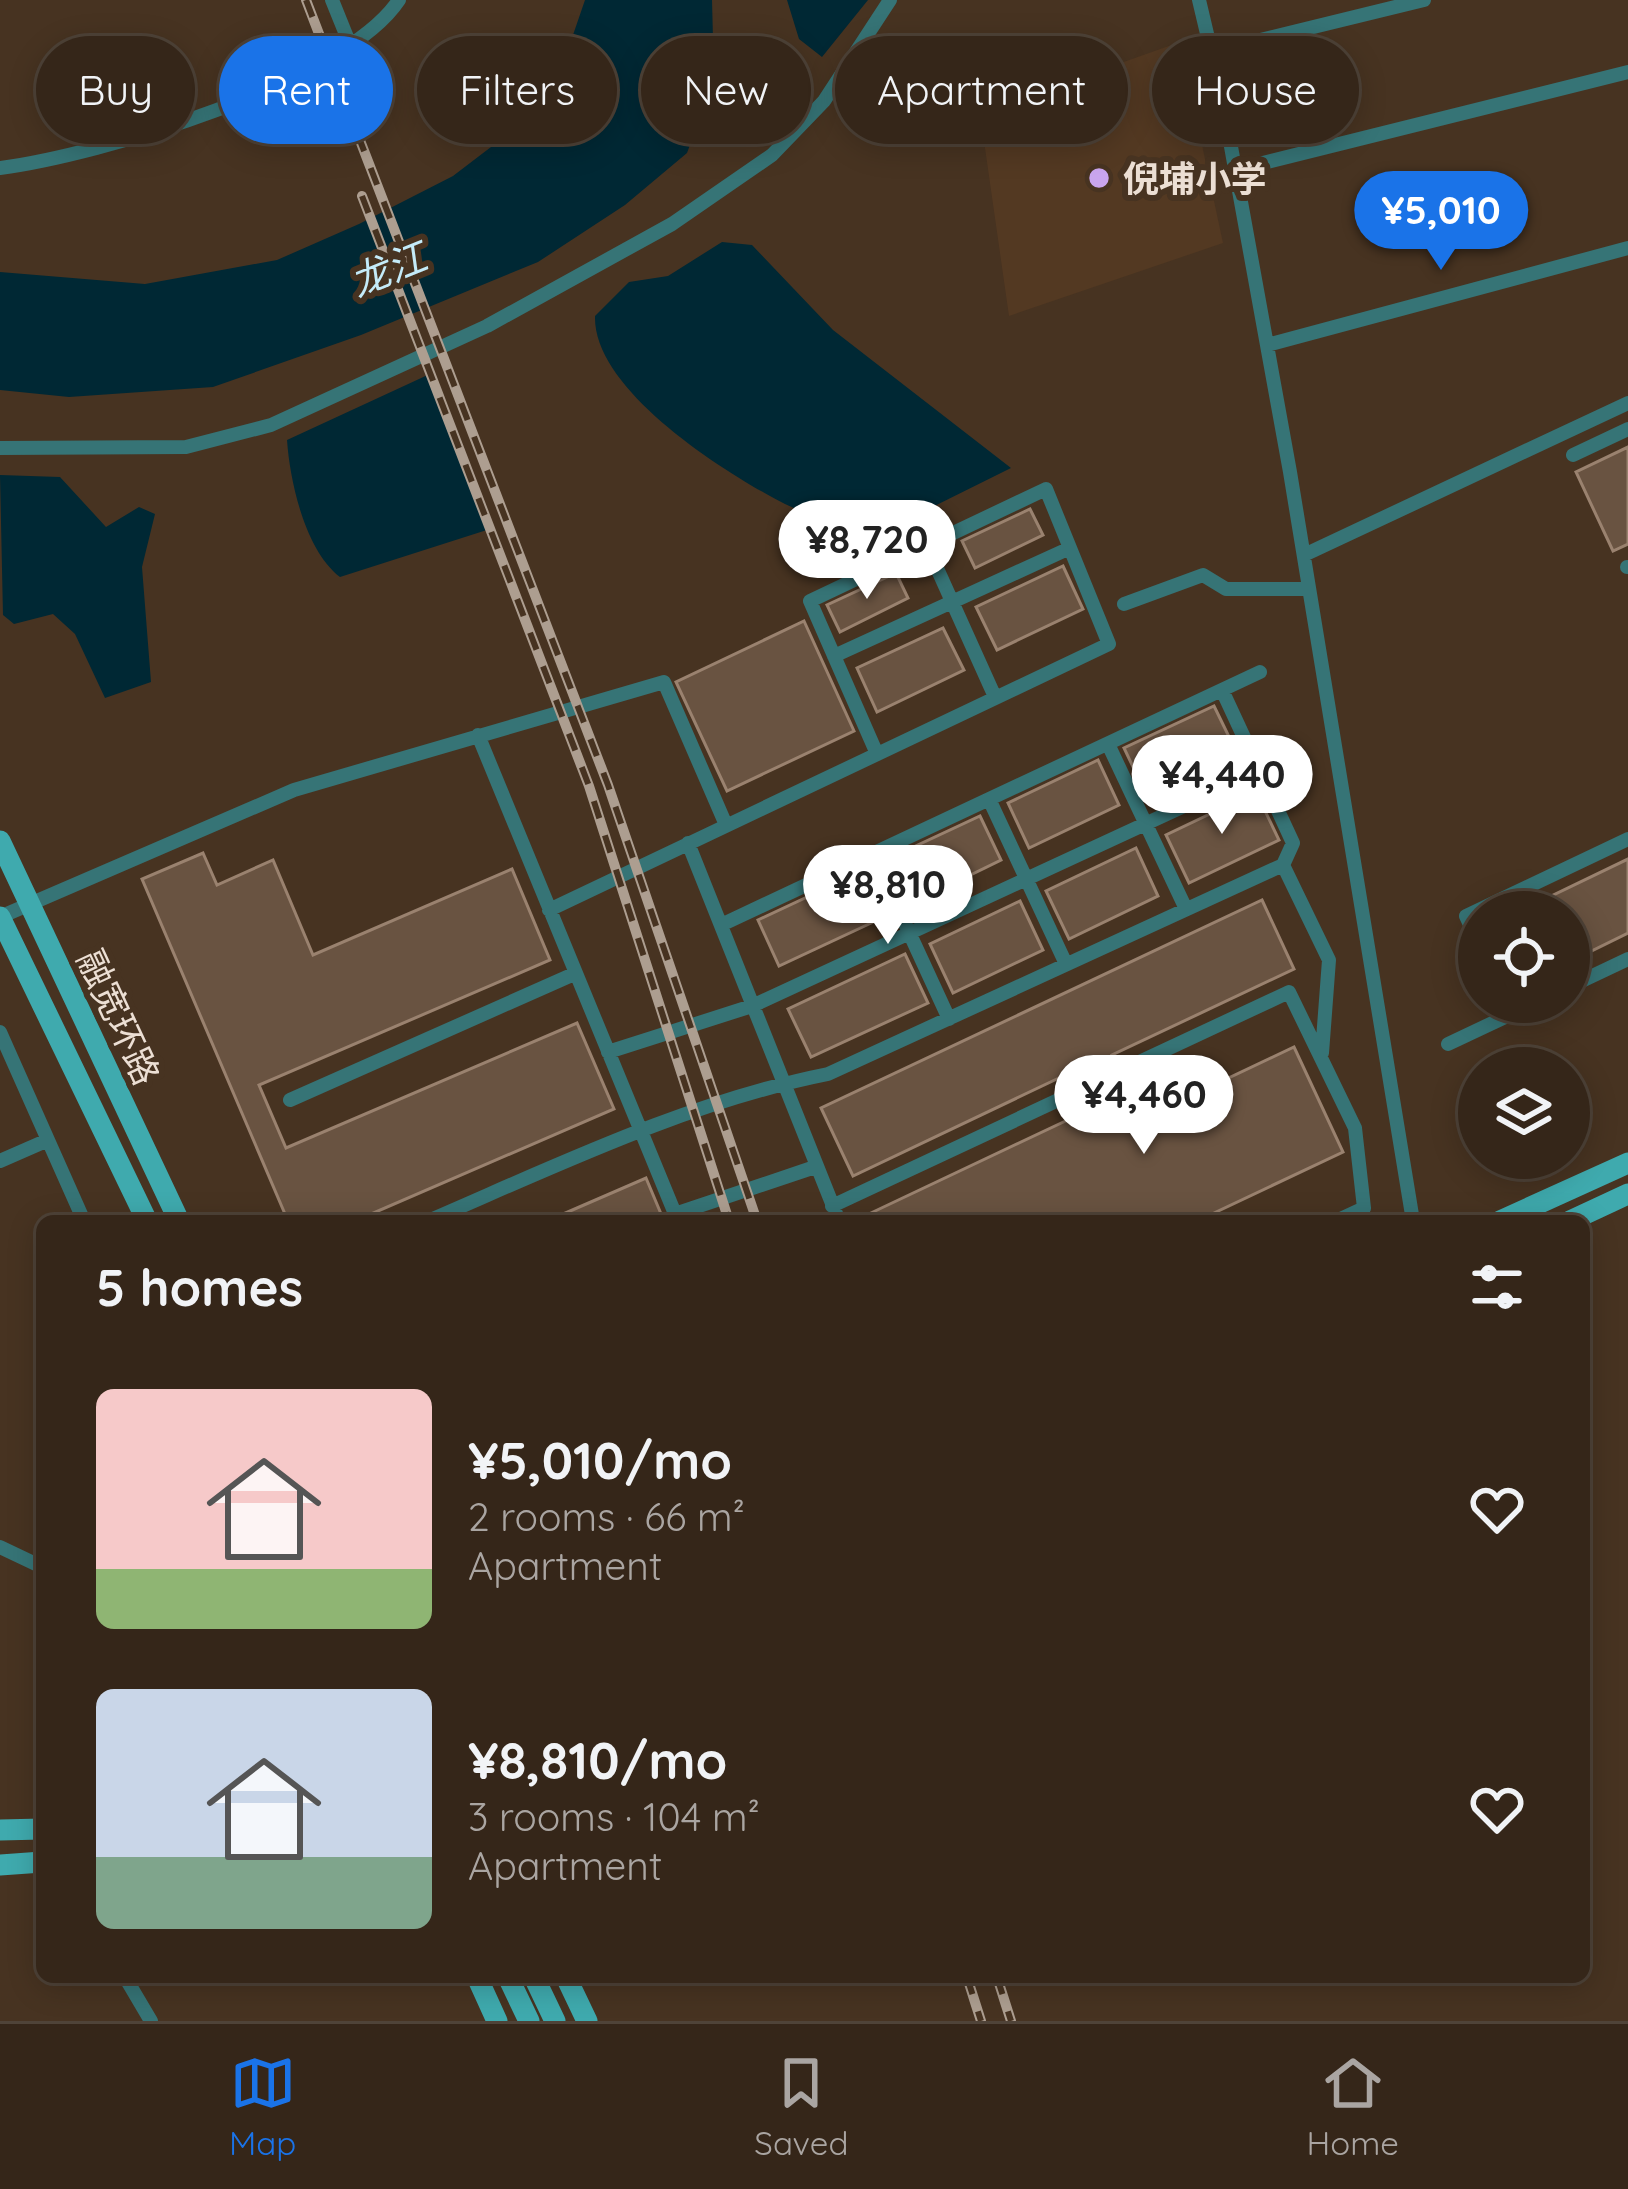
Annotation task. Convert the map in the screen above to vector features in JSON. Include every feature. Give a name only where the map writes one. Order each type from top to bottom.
[{"type":"main road","name":"融宽环路","points":[[0,841],[175,1215]]},
{"type":"main road","name":"融宽环路","points":[[0,917],[144,1215]]},
{"type":"main road","points":[[1513,1215],[1628,1163]]},
{"type":"main road","points":[[1583,1215],[1628,1194]]},
{"type":"main road","points":[[0,1830],[36,1829]]},
{"type":"main road","points":[[0,1864],[36,1862]]},
{"type":"main road","points":[[480,1983],[497,2021]]},
{"type":"main road","points":[[511,1983],[530,2021]]},
{"type":"main road","points":[[537,1983],[555,2021]]},
{"type":"main road","points":[[569,1983],[587,2021]]},
{"type":"street","points":[[332,0],[347,36]]},
{"type":"street","points":[[366,36],[384,23],[399,0]]},
{"type":"street","points":[[0,448],[187,447],[271,425],[487,326],[672,224],[772,154],[824,101],[890,0]]},
{"type":"street","points":[[1198,0],[1207,36]]},
{"type":"street","points":[[1277,36],[1424,0]]},
{"type":"street","points":[[1235,170],[1628,72]]},
{"type":"street","points":[[0,168],[57,161],[152,135],[219,105]]},
{"type":"street","points":[[1230,144],[1304,555],[1412,1215]]},
{"type":"street","points":[[1267,345],[1628,248]]},
{"type":"street","points":[[1304,555],[1628,403]]},
{"type":"street","points":[[1573,455],[1628,429]]},
{"type":"street","points":[[549,910],[1109,644],[1046,490],[810,601],[877,754]]},
{"type":"street","points":[[927,546],[995,698]]},
{"type":"street","points":[[834,656],[1070,548]]},
{"type":"street","points":[[1124,604],[1203,575],[1226,590],[1309,589]]},
{"type":"street","points":[[721,926],[1260,672]]},
{"type":"street","points":[[0,917],[294,790],[664,682],[726,825]]},
{"type":"street","points":[[442,1215],[640,1130],[783,1083],[828,1074],[1283,865],[1293,843],[1222,690]]},
{"type":"street","points":[[478,735],[675,1215]]},
{"type":"street","points":[[1108,744],[1186,909]]},
{"type":"street","points":[[608,1052],[752,1006],[1292,755]]},
{"type":"street","points":[[989,800],[1066,964]]},
{"type":"street","points":[[1519,891],[1628,839]]},
{"type":"street","points":[[688,843],[836,1214],[1289,992],[1355,1128],[1364,1208],[1349,1215]]},
{"type":"street","points":[[873,854],[949,1018]]},
{"type":"street","points":[[1283,865],[1328,960],[1322,1058]]},
{"type":"street","points":[[1590,977],[1628,959]]},
{"type":"street","points":[[290,1100],[574,974]]},
{"type":"street","points":[[1448,1044],[1484,1023]]},
{"type":"street","points":[[0,1032],[81,1215]]},
{"type":"street","points":[[0,1161],[48,1140]]},
{"type":"street","points":[[684,1215],[815,1167]]},
{"type":"street","points":[[0,1547],[36,1564]]},
{"type":"street","points":[[129,1983],[151,2021]]},
{"type":"shaded area","name":"倪埔小学","points":[[1152,52],[1152,144],[1202,144],[1223,243],[1009,316],[984,144],[1128,144],[1128,60]]},
{"type":"water","name":"龙江","points":[[585,0],[712,0],[713,36],[641,36],[641,144],[690,144],[687,153],[625,205],[538,262],[361,335],[213,387],[69,397],[0,390],[0,272],[145,284],[277,260],[453,176],[495,144],[617,144],[617,36],[573,36]]},
{"type":"water","points":[[787,0],[868,0],[822,57],[811,48],[811,36],[798,36]]},
{"type":"water","points":[[722,242],[752,245],[833,330],[1011,468],[872,537],[785,504],[730,472],[667,426],[615,372],[600,344],[595,316],[629,282],[668,276]]},
{"type":"water","points":[[432,373],[490,529],[340,577],[309,533],[296,495],[287,440]]},
{"type":"water","points":[[0,475],[60,477],[106,527],[139,507],[155,514],[142,567],[151,682],[105,698],[75,634],[53,614],[14,624],[3,615]]},
{"type":"building","points":[[1628,447],[1628,544],[1613,551],[1576,472]]},
{"type":"building","points":[[1030,509],[1043,535],[975,568],[962,541]]},
{"type":"building","points":[[1063,566],[1083,609],[997,650],[976,607]]},
{"type":"building","points":[[896,573],[908,598],[840,632],[827,605]]},
{"type":"building","points":[[804,621],[854,731],[727,791],[676,682]]},
{"type":"building","points":[[943,628],[964,670],[877,712],[857,668]]},
{"type":"building","points":[[1214,706],[1235,749],[1145,792],[1124,748]]},
{"type":"building","points":[[1098,760],[1119,805],[1029,848],[1008,803]]},
{"type":"building","points":[[1256,792],[1279,840],[1189,883],[1166,835]]},
{"type":"building","points":[[980,816],[1001,860],[911,904],[888,859]]},
{"type":"building","points":[[1136,848],[1158,896],[1069,939],[1046,891]]},
{"type":"building","points":[[203,853],[217,885],[273,860],[313,955],[512,869],[550,960],[259,1085],[286,1148],[577,1023],[614,1109],[369,1215],[285,1215],[142,879]]},
{"type":"building","points":[[1628,859],[1628,933],[1590,952],[1590,891],[1562,891]]},
{"type":"building","points":[[867,869],[886,916],[779,966],[758,920]]},
{"type":"building","points":[[1262,900],[1294,969],[1112,1055],[1115,1061],[1062,1086],[1059,1078],[853,1176],[821,1108]]},
{"type":"building","points":[[1020,901],[1043,950],[953,993],[930,944]]},
{"type":"building","points":[[905,954],[928,1003],[811,1057],[788,1009]]},
{"type":"building","points":[[1294,1047],[1343,1152],[1210,1215],[867,1215],[1076,1116],[1072,1106],[1124,1082],[1142,1119]]},
{"type":"building","points":[[646,1178],[661,1215],[561,1215]]},
{"type":"railway","points":[[306,0],[608,785],[755,1215]]},
{"type":"railway","points":[[362,196],[589,786],[727,1215]]},
{"type":"railway","points":[[969,1983],[981,2021]]},
{"type":"railway","points":[[999,1983],[1011,2021]]},
{"type":"place","name":"倪埔小学","points":[[1099,178]]}]
